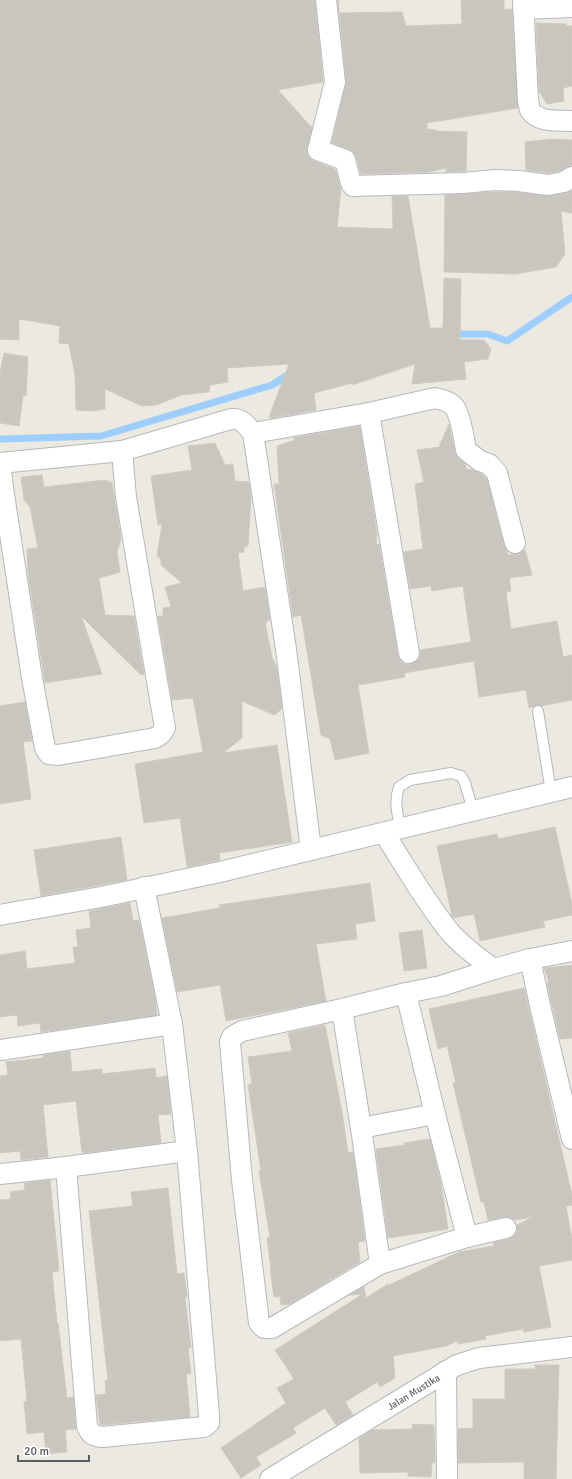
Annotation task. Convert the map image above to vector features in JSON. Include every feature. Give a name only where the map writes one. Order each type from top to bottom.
[{"type":"street","points":[[326,0],[335,82],[318,150],[345,160],[353,186],[495,180],[519,181],[548,185],[564,182],[572,177]]},
{"type":"street","points":[[572,7],[523,5],[528,100],[530,110],[541,119],[572,121]]},
{"type":"street","points":[[253,433],[369,413],[435,398],[446,400],[455,408],[462,427],[466,450],[480,461],[489,464],[497,473],[514,543]]},
{"type":"street","points":[[369,413],[409,653]]},
{"type":"street","points":[[122,451],[126,497],[165,728],[162,734],[155,738],[58,755],[49,754],[45,748],[2,488],[0,463],[122,451],[238,418],[253,433],[286,650],[310,850]]},
{"type":"street","points":[[0,915],[220,872],[572,788]]},
{"type":"street","points":[[392,831],[429,904],[450,932],[474,955],[494,969]]},
{"type":"street","points":[[66,1167],[87,1426],[89,1431],[95,1436],[102,1438],[207,1426],[210,1420],[187,1151],[172,1024],[144,887]]},
{"type":"street","points":[[506,1228],[467,1237],[380,1264],[272,1328],[264,1328],[259,1323],[242,1180],[230,1042],[232,1036],[242,1031],[441,986],[530,959],[572,951]]},
{"type":"street","points":[[530,959],[540,1010],[572,1139]]},
{"type":"street","points":[[406,993],[435,1114],[467,1237]]},
{"type":"street","points":[[342,1009],[362,1128],[380,1264]]},
{"type":"street","points":[[0,1050],[172,1024]]},
{"type":"street","points":[[362,1128],[435,1114]]},
{"type":"street","points":[[0,1174],[187,1151]]},
{"type":"street","name":"Jalan Mustika","points":[[270,1479],[457,1365],[479,1358],[572,1347]]},
{"type":"street","points":[[446,1371],[447,1479]]},
{"type":"lane","points":[[538,712],[551,792]]},
{"type":"lane","points":[[392,831],[396,807],[396,794],[399,787],[410,780],[451,773],[461,776],[465,783],[473,811]]},
{"type":"building","points":[[0,0],[315,0],[323,82],[278,90],[312,128],[307,148],[309,157],[314,161],[335,169],[341,189],[337,227],[393,229],[392,196],[408,196],[430,328],[443,328],[444,278],[461,279],[460,340],[484,340],[491,349],[488,359],[464,362],[466,379],[412,384],[415,364],[352,385],[352,383],[314,393],[316,410],[271,418],[269,417],[289,364],[227,368],[228,382],[210,385],[209,392],[182,395],[156,405],[142,406],[105,389],[105,409],[92,411],[76,410],[75,375],[69,344],[59,343],[60,326],[19,319],[19,340],[0,339]]},
{"type":"building","points":[[461,0],[504,0],[504,10],[512,9],[518,108],[427,123],[427,129],[437,131],[467,132],[466,171],[446,172],[446,168],[429,172],[361,174],[353,152],[332,143],[346,81],[339,13],[402,12],[406,26],[462,24]]},
{"type":"building","points":[[536,23],[566,24],[566,26],[572,26],[572,86],[563,88],[564,101],[547,104],[539,91]]},
{"type":"building","points":[[551,139],[572,140],[572,166],[560,171],[548,173],[526,170],[525,142]]},
{"type":"building","points":[[572,191],[572,213],[561,211],[565,254],[556,267],[515,274],[444,272],[445,195],[518,192],[550,196]]},
{"type":"building","points":[[4,353],[28,357],[26,396],[23,396],[19,426],[0,423],[0,373]]},
{"type":"building","points":[[449,424],[455,452],[459,459],[465,464],[466,469],[482,474],[487,479],[504,546],[508,555],[518,554],[525,550],[532,575],[509,578],[511,591],[506,592],[511,629],[557,621],[563,657],[572,655],[572,700],[541,706],[537,705],[529,708],[526,690],[479,697],[474,661],[404,673],[405,677],[358,685],[369,753],[335,760],[330,739],[321,735],[301,615],[293,617],[274,484],[279,484],[277,446],[295,440],[293,438],[360,426],[377,534],[376,544],[379,544],[398,655],[400,661],[405,664],[410,664],[416,662],[420,657],[420,650],[471,642],[463,586],[432,591],[431,586],[410,589],[404,552],[423,549],[415,484],[424,482],[417,450],[439,447]]},
{"type":"building","points":[[215,443],[225,465],[233,464],[235,481],[249,482],[251,497],[248,546],[244,547],[244,552],[238,553],[243,591],[265,587],[270,620],[266,621],[267,623],[265,623],[272,657],[277,668],[282,709],[274,715],[242,701],[242,738],[223,753],[277,745],[292,842],[219,853],[220,860],[187,867],[180,818],[144,823],[135,764],[203,752],[193,698],[172,700],[158,616],[163,616],[163,608],[171,607],[165,587],[182,583],[161,565],[161,559],[157,556],[162,524],[158,525],[151,476],[192,470],[188,446]]},
{"type":"building","points":[[42,475],[44,487],[105,480],[112,483],[121,539],[117,552],[120,572],[99,578],[105,615],[134,616],[144,674],[141,675],[81,616],[102,674],[45,683],[28,573],[27,549],[38,548],[30,507],[24,500],[21,477]]},
{"type":"building","points":[[25,702],[32,741],[23,742],[31,799],[0,804],[0,706]]},
{"type":"building","points":[[555,827],[572,904],[572,915],[543,921],[545,927],[480,941],[474,914],[453,918],[437,846],[497,834],[498,839]]},
{"type":"building","points":[[121,837],[127,880],[41,896],[34,850]]},
{"type":"building","points":[[370,883],[375,921],[355,924],[357,939],[316,944],[326,1001],[226,1021],[220,985],[177,992],[162,918],[220,908],[219,905]]},
{"type":"building","points":[[130,903],[133,921],[139,920],[155,997],[157,1015],[41,1032],[40,1023],[18,1026],[17,1015],[0,1017],[0,955],[25,951],[27,969],[75,963],[73,947],[78,947],[76,930],[91,928],[89,911]]},
{"type":"building","points":[[422,930],[427,968],[404,971],[399,933]]},
{"type":"building","points":[[572,965],[572,1038],[560,1039],[547,983],[549,982],[544,968]]},
{"type":"building","points":[[524,988],[572,1195],[572,1205],[566,1206],[572,1239],[572,1260],[539,1266],[551,1327],[524,1332],[523,1329],[485,1336],[486,1339],[458,1344],[457,1341],[446,1346],[393,1356],[395,1378],[380,1387],[377,1382],[345,1402],[353,1415],[336,1425],[325,1408],[293,1428],[296,1433],[256,1457],[261,1465],[241,1478],[221,1448],[286,1403],[277,1388],[294,1379],[275,1350],[363,1294],[349,1295],[364,1287],[366,1298],[388,1284],[389,1285],[459,1252],[494,1246],[493,1243],[509,1239],[514,1236],[517,1232],[517,1225],[533,1217],[514,1220],[510,1217],[504,1217],[488,1220],[484,1202],[481,1202],[453,1083],[456,1083],[447,1046],[438,1049],[429,1009]]},
{"type":"building","points":[[325,1025],[342,1112],[348,1153],[353,1152],[365,1241],[358,1242],[360,1262],[290,1304],[281,1305],[280,1296],[274,1297],[270,1269],[267,1238],[270,1237],[259,1171],[261,1171],[248,1085],[252,1084],[248,1057],[292,1051],[288,1033]]},
{"type":"building","points":[[70,1051],[72,1072],[102,1069],[102,1074],[155,1068],[156,1078],[167,1076],[171,1114],[158,1115],[161,1143],[82,1153],[76,1101],[43,1105],[48,1157],[21,1160],[20,1151],[0,1153],[0,1076],[8,1075],[6,1062],[44,1058],[43,1055]]},
{"type":"building","points":[[430,1139],[441,1184],[448,1229],[388,1238],[376,1149],[405,1145],[404,1143]]},
{"type":"building","points":[[50,1180],[59,1271],[52,1272],[57,1323],[67,1398],[73,1397],[76,1429],[65,1430],[67,1452],[46,1454],[44,1432],[27,1434],[24,1402],[27,1401],[21,1339],[0,1341],[0,1200],[11,1199],[10,1192],[25,1190],[24,1183]]},
{"type":"building","points":[[168,1188],[177,1274],[184,1273],[187,1297],[185,1298],[191,1348],[188,1348],[191,1374],[186,1374],[190,1417],[100,1425],[96,1395],[106,1394],[105,1381],[108,1380],[89,1211],[133,1206],[131,1192]]},
{"type":"building","points":[[535,1365],[559,1365],[556,1479],[524,1479],[524,1462],[458,1463],[458,1429],[473,1428],[473,1399],[505,1399],[505,1369],[535,1369]]},
{"type":"building","points":[[413,1424],[434,1425],[435,1463],[432,1463],[431,1477],[408,1476],[408,1472],[360,1473],[359,1438],[372,1430],[412,1429]]},
{"type":"waterway","points":[[451,334],[488,334],[507,341],[572,297]]},
{"type":"waterway","points":[[0,439],[101,436],[272,385],[292,372]]}]
